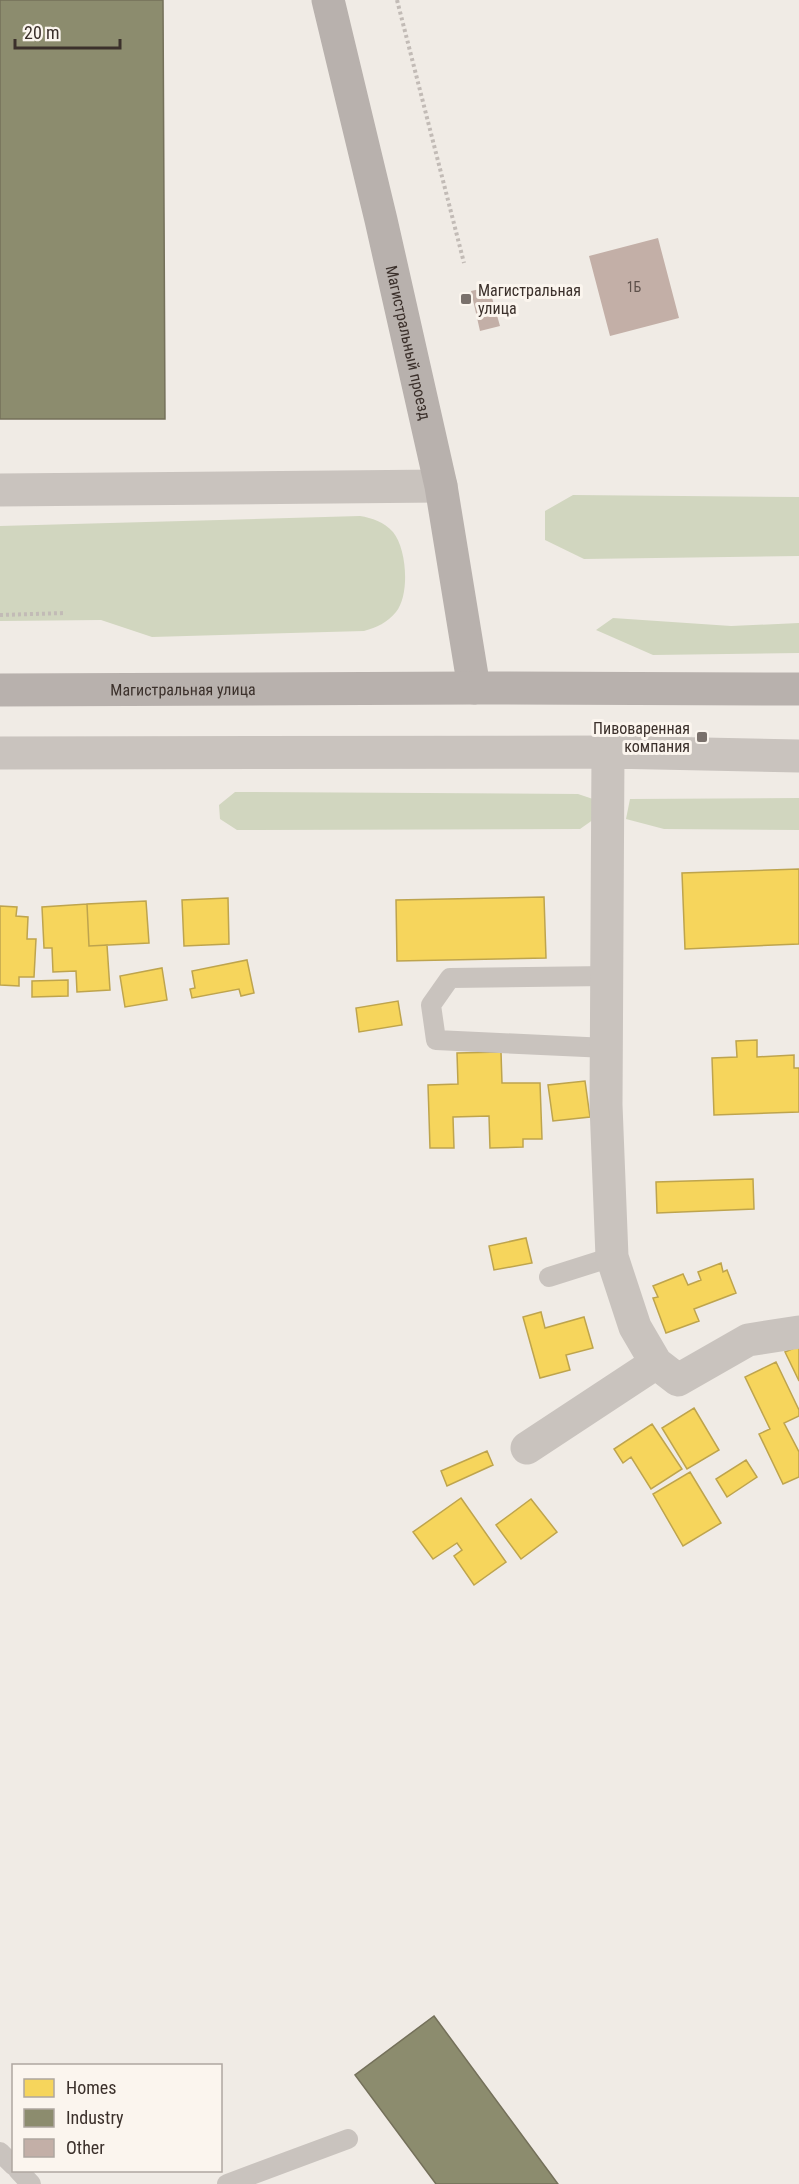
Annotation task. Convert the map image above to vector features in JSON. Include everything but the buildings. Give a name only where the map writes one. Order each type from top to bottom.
[{"type":"main road","name":"Магистральный проезд","points":[[328,0],[441,486],[474,688]]},
{"type":"main road","name":"Магистральная улица","points":[[0,690],[799,689]]},
{"type":"street","points":[[0,490],[441,486]]},
{"type":"street","points":[[0,753],[608,752],[799,756]]},
{"type":"street","points":[[608,752],[606,1105],[612,1257],[634,1327],[656,1363],[678,1380],[748,1340],[799,1332]]},
{"type":"street","points":[[527,1448],[656,1363]]},
{"type":"lane","points":[[607,976],[450,978],[431,1005],[436,1040],[607,1048]]},
{"type":"lane","points":[[549,1277],[612,1257]]},
{"type":"lane","points":[[227,2184],[348,2139]]},
{"type":"lane","points":[[0,2152],[12,2164]]},
{"type":"lane","points":[[20,2172],[32,2184]]},
{"type":"path","points":[[397,0],[464,263]]},
{"type":"path","points":[[0,615],[66,613]]},
{"type":"green space","points":[[573,495],[799,497],[799,556],[584,559],[545,540],[545,511]]},
{"type":"green space","points":[[360,516],[378,521],[393,532],[401,549],[405,572],[403,595],[396,612],[382,624],[364,631],[152,637],[101,620],[0,621],[0,526]]},
{"type":"green space","points":[[613,618],[731,626],[799,623],[799,653],[653,655],[596,630]]},
{"type":"green space","points":[[235,792],[578,794],[599,801],[597,817],[580,829],[237,830],[220,819],[219,805]]},
{"type":"green space","points":[[799,798],[799,830],[664,829],[626,819],[630,799]]},
{"type":"place","name":"Магистральная улица","points":[[466,299]]},
{"type":"place","name":"Пивоваренная компания","points":[[702,737]]}]
